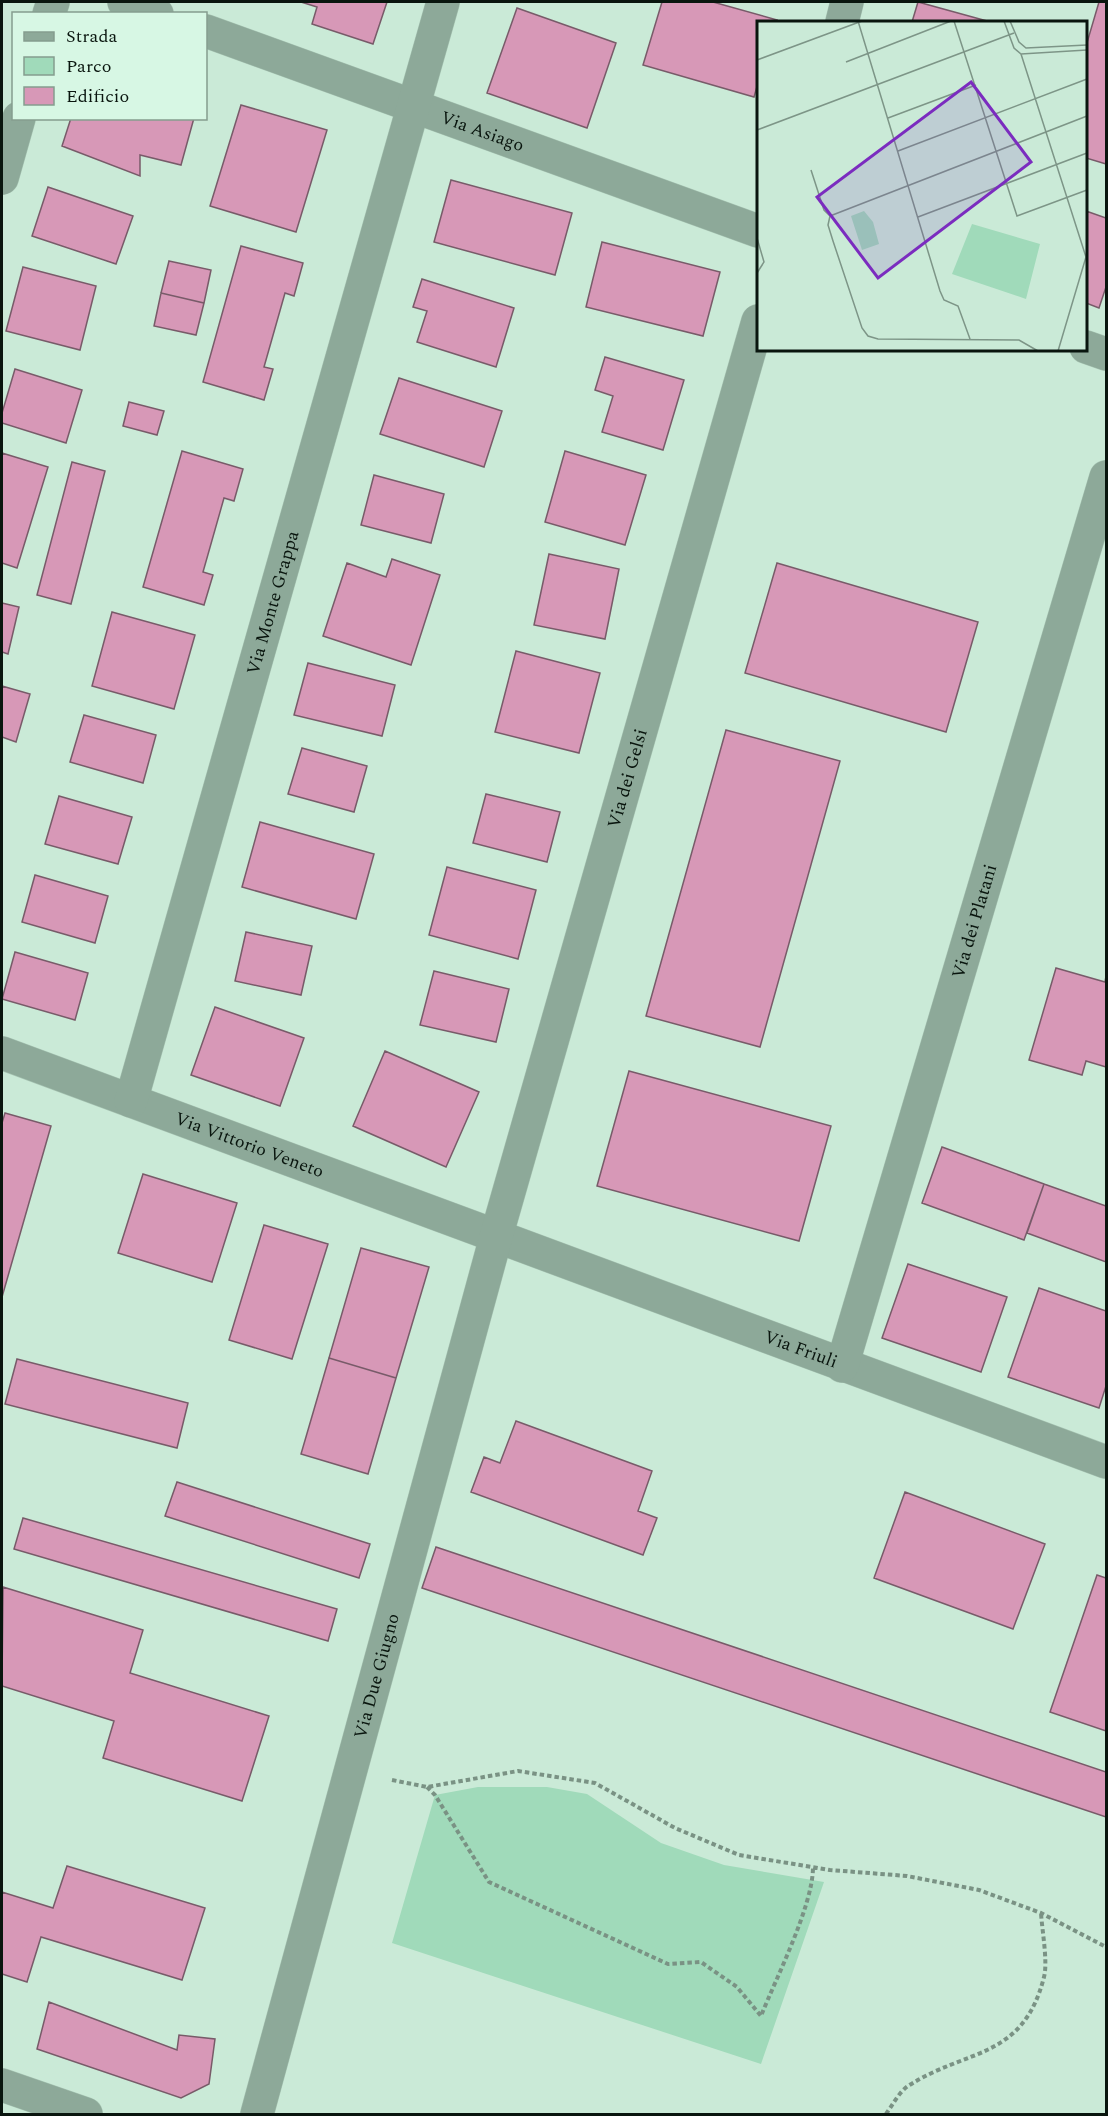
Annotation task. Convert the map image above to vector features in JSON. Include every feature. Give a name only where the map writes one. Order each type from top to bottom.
[{"type":"street","points":[[124,2],[152,12]]},
{"type":"street","name":"Via Monte Grappa","points":[[131,1101],[443,2]]},
{"type":"street","points":[[842,21],[847,2]]},
{"type":"street","name":"Via Asiago","points":[[207,31],[757,230]]},
{"type":"street","points":[[2,178],[18,120]]},
{"type":"street","name":"Via dei Gelsi","points":[[496,1237],[757,328]]},
{"type":"street","points":[[1087,347],[1107,354]]},
{"type":"street","name":"Via dei Platani","points":[[842,1366],[1107,477]]},
{"type":"street","name":"Via Vittorio Veneto","points":[[2,1053],[496,1237]]},
{"type":"street","name":"Via Friuli","points":[[496,1237],[1107,1462]]},
{"type":"street","name":"Via Due Giugno","points":[[257,2115],[496,1237]]},
{"type":"street","points":[[2,2085],[86,2115]]},
{"type":"path","points":[[350,1772],[427,1787],[518,1771],[595,1783],[675,1828],[738,1856],[813,1867],[907,1876],[979,1890],[1041,1912],[1107,1947]]},
{"type":"path","points":[[427,1787],[435,1794],[489,1882],[668,1964],[701,1962],[737,1987],[761,2016],[807,1903],[813,1880],[813,1867]]},
{"type":"path","points":[[886,2115],[906,2087],[946,2067],[996,2047],[1027,2020],[1045,1976],[1041,1912]]},
{"type":"green space","points":[[478,1787],[547,1787],[587,1794],[661,1843],[724,1865],[824,1882],[761,2064],[392,1943],[435,1795]]},
{"type":"building","points":[[301,2],[387,2],[373,44],[312,24],[317,7]]},
{"type":"building","points":[[662,2],[713,2],[777,20],[757,21],[757,86],[754,97],[643,65]]},
{"type":"building","points":[[918,2],[987,21],[912,21]]},
{"type":"building","points":[[1099,2],[1106,2],[1106,164],[1087,158],[1087,43]]},
{"type":"building","points":[[517,8],[616,43],[587,128],[487,93]]},
{"type":"building","points":[[241,105],[327,130],[296,232],[210,206]]},
{"type":"building","points":[[70,120],[193,120],[181,165],[140,155],[140,176],[62,146]]},
{"type":"building","points":[[451,180],[572,213],[555,275],[434,242]]},
{"type":"building","points":[[48,187],[133,216],[116,264],[32,236]]},
{"type":"building","points":[[1087,211],[1106,218],[1106,287],[1099,308],[1087,303]]},
{"type":"building","points":[[602,242],[720,272],[703,336],[586,307]]},
{"type":"building","points":[[241,246],[303,263],[294,296],[285,293],[264,367],[273,369],[264,400],[203,382]]},
{"type":"building","points":[[169,261],[211,270],[204,303],[161,293]]},
{"type":"building","points":[[23,267],[96,286],[80,350],[6,331]]},
{"type":"building","points":[[422,279],[514,308],[496,367],[417,342],[427,311],[413,307]]},
{"type":"building","points":[[161,293],[204,303],[196,335],[154,326]]},
{"type":"building","points":[[605,357],[684,380],[663,450],[602,432],[613,396],[595,390]]},
{"type":"building","points":[[15,369],[82,390],[66,443],[2,423],[2,413]]},
{"type":"building","points":[[399,378],[502,411],[484,467],[380,434]]},
{"type":"building","points":[[129,402],[164,411],[157,435],[123,426]]},
{"type":"building","points":[[182,451],[243,469],[234,501],[224,498],[203,572],[213,575],[204,605],[143,587]]},
{"type":"building","points":[[565,451],[646,475],[625,545],[545,522]]},
{"type":"building","points":[[2,453],[48,467],[17,568],[2,563]]},
{"type":"building","points":[[72,462],[105,471],[71,604],[37,595]]},
{"type":"building","points":[[374,475],[444,494],[431,543],[361,525]]},
{"type":"building","points":[[549,554],[619,569],[605,639],[534,625]]},
{"type":"building","points":[[392,559],[440,575],[411,665],[323,636],[347,563],[386,577]]},
{"type":"building","points":[[777,563],[978,622],[946,732],[745,673]]},
{"type":"building","points":[[2,603],[19,607],[8,654],[2,652]]},
{"type":"building","points":[[112,612],[195,635],[174,709],[92,686]]},
{"type":"building","points":[[516,651],[600,673],[579,753],[495,732]]},
{"type":"building","points":[[308,663],[395,685],[382,736],[294,715]]},
{"type":"building","points":[[2,686],[30,694],[16,742],[2,737]]},
{"type":"building","points":[[84,715],[156,735],[143,783],[70,762]]},
{"type":"building","points":[[726,730],[840,761],[760,1047],[646,1016]]},
{"type":"building","points":[[302,748],[367,766],[354,812],[288,794]]},
{"type":"building","points":[[486,794],[560,812],[547,862],[473,843]]},
{"type":"building","points":[[59,796],[132,817],[118,864],[45,844]]},
{"type":"building","points":[[260,822],[374,854],[356,919],[242,887]]},
{"type":"building","points":[[447,867],[536,890],[518,959],[429,935]]},
{"type":"building","points":[[35,875],[108,896],[95,943],[22,922]]},
{"type":"building","points":[[246,932],[312,946],[301,995],[235,981]]},
{"type":"building","points":[[15,952],[88,973],[75,1020],[2,999]]},
{"type":"building","points":[[1056,968],[1105,982],[1106,976],[1106,1067],[1086,1061],[1082,1075],[1029,1060]]},
{"type":"building","points":[[434,971],[509,989],[496,1042],[420,1025]]},
{"type":"building","points":[[215,1007],[304,1038],[280,1106],[191,1075]]},
{"type":"building","points":[[385,1051],[479,1092],[446,1167],[353,1126]]},
{"type":"building","points":[[629,1071],[831,1126],[799,1241],[597,1186]]},
{"type":"building","points":[[5,1113],[51,1126],[2,1297],[2,1123]]},
{"type":"building","points":[[942,1147],[1044,1184],[1024,1240],[922,1203]]},
{"type":"building","points":[[143,1174],[237,1203],[212,1282],[118,1253]]},
{"type":"building","points":[[1044,1184],[1106,1206],[1106,1262],[1027,1233]]},
{"type":"building","points":[[264,1225],[328,1244],[292,1359],[229,1340]]},
{"type":"building","points":[[361,1248],[429,1267],[396,1378],[329,1358]]},
{"type":"building","points":[[908,1264],[1007,1297],[981,1372],[882,1338]]},
{"type":"building","points":[[1039,1288],[1106,1311],[1106,1386],[1099,1408],[1008,1377]]},
{"type":"building","points":[[329,1358],[396,1378],[368,1474],[301,1454]]},
{"type":"building","points":[[17,1359],[188,1403],[177,1448],[5,1404]]},
{"type":"building","points":[[516,1421],[652,1471],[638,1511],[657,1518],[643,1555],[471,1492],[484,1457],[500,1463]]},
{"type":"building","points":[[177,1482],[370,1544],[359,1578],[165,1516]]},
{"type":"building","points":[[905,1492],[1045,1544],[1013,1629],[874,1578]]},
{"type":"building","points":[[23,1518],[337,1609],[328,1641],[14,1549]]},
{"type":"building","points":[[436,1547],[1106,1772],[1106,1817],[422,1588]]},
{"type":"building","points":[[1097,1575],[1106,1578],[1106,1731],[1050,1712]]},
{"type":"building","points":[[3,1587],[143,1630],[130,1673],[269,1716],[242,1801],[103,1758],[114,1721],[2,1686]]},
{"type":"building","points":[[67,1866],[205,1908],[182,1980],[41,1937],[27,1982],[2,1974],[2,1892],[53,1908]]},
{"type":"building","points":[[49,2002],[177,2050],[179,2035],[215,2039],[209,2084],[181,2098],[37,2049]]}]
